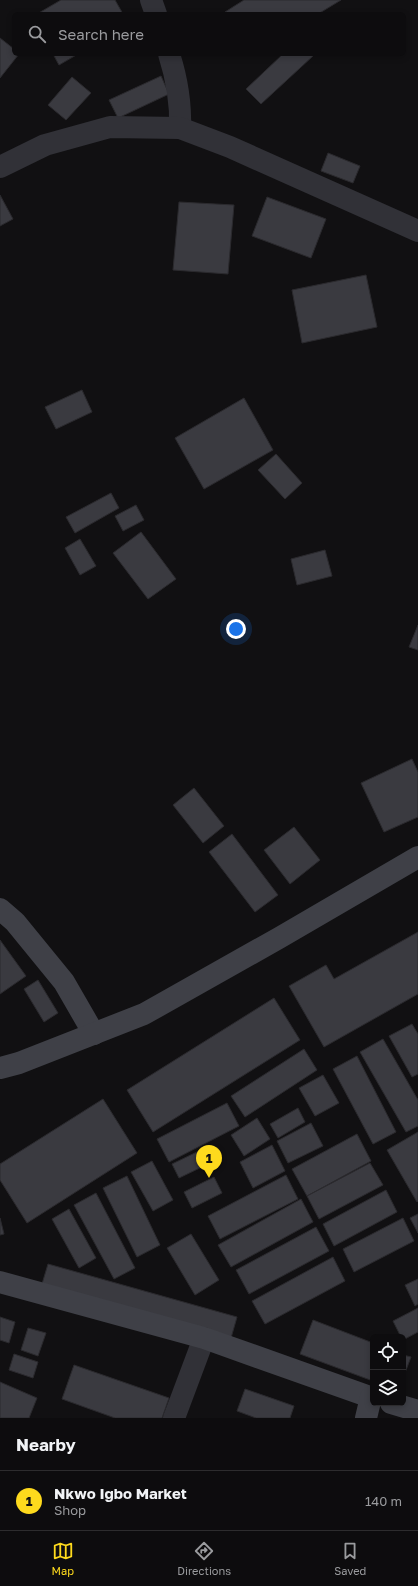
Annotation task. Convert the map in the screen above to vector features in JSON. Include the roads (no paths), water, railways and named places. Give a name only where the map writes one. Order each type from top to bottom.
[{"type":"main road","points":[[0,1068],[19,1063],[144,1014],[280,938],[418,857]]},
{"type":"main road","points":[[0,909],[15,922],[64,982],[94,1034]]},
{"type":"main road","points":[[0,1282],[204,1338],[370,1396]]},
{"type":"main road","points":[[366,1418],[374,1406]]},
{"type":"main road","points":[[401,1406],[418,1411]]},
{"type":"street","points":[[151,0],[155,12]]},
{"type":"street","points":[[170,56],[176,76],[181,104],[180,128]]},
{"type":"street","points":[[0,167],[44,145],[110,128],[180,128],[230,147],[418,231]]},
{"type":"street","points":[[174,1418],[204,1338]]},
{"type":"place","name":"Nkwo Igbo Market","points":[[209,1178]]}]
